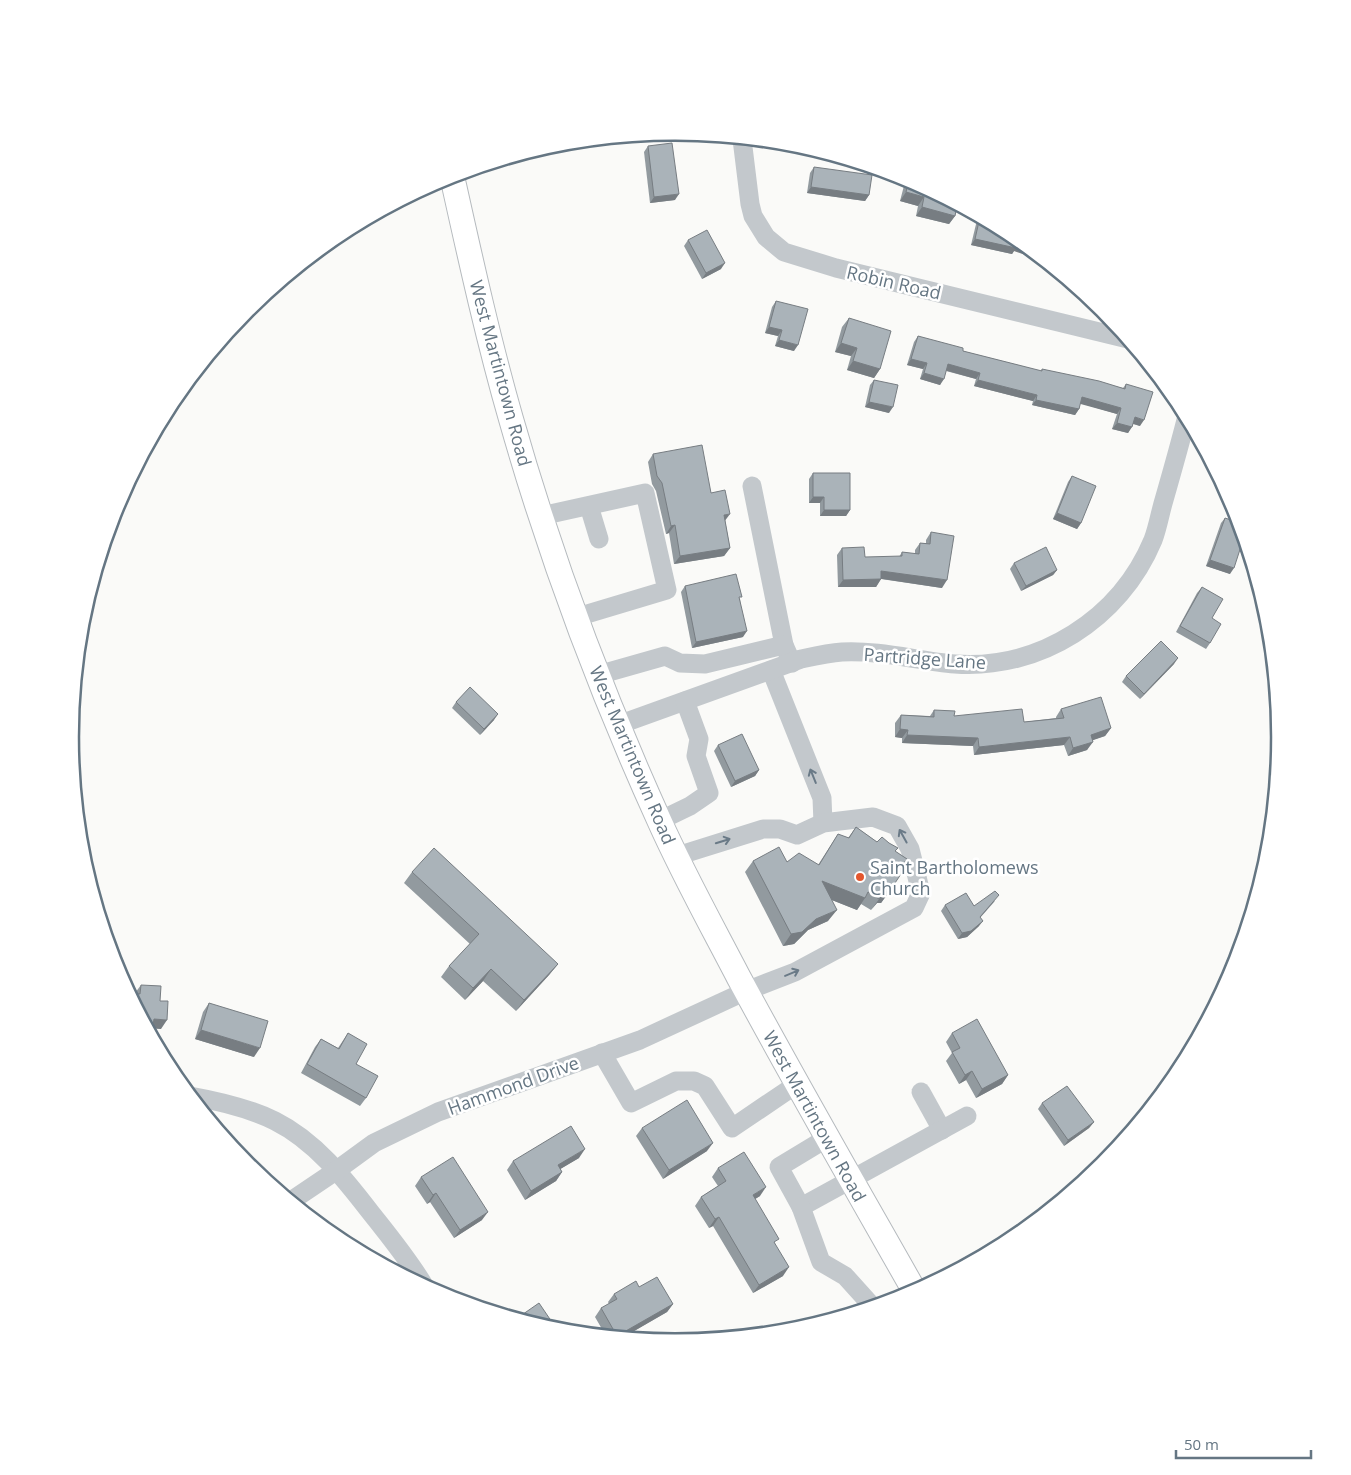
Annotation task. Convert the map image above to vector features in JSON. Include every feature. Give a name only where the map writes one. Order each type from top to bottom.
[{"type":"main road","name":"West Martintown Road","points":[[454,183],[492,349],[511,419],[541,516],[618,725],[659,821],[746,991],[912,1285]]},
{"type":"street","name":"Robin Road","points":[[743,145],[753,216],[766,237],[784,252],[836,268],[1116,336]]},
{"type":"street","name":"Partridge Lane","points":[[618,725],[771,670],[821,655],[860,652],[955,664],[977,664],[999,663],[1042,651],[1074,634],[1094,620],[1127,587],[1139,568],[1153,539],[1184,426]]},
{"type":"street","points":[[752,486],[784,645],[792,663]]},
{"type":"street","points":[[541,516],[645,494],[666,590],[577,617]]},
{"type":"street","points":[[589,506],[599,538]]},
{"type":"street","points":[[598,675],[665,656],[680,663],[705,664],[784,645]]},
{"type":"street","points":[[771,670],[822,798],[823,823]]},
{"type":"street","points":[[659,821],[690,806],[709,793],[696,756],[699,739],[685,701]]},
{"type":"street","name":"Hammond Drive","points":[[296,1198],[374,1143],[413,1123],[438,1112],[640,1040],[746,991],[795,972],[914,908],[921,893],[910,849],[897,826],[873,817],[823,823],[797,835],[780,829],[763,829],[677,856]]},
{"type":"street","points":[[602,1053],[631,1103],[676,1080],[694,1081],[705,1086],[732,1128],[797,1084]]},
{"type":"street","points":[[921,1092],[942,1130]]},
{"type":"street","points":[[200,1099],[274,1120],[297,1134],[337,1170],[410,1262],[418,1276]]},
{"type":"street","points":[[801,1207],[967,1116]]},
{"type":"street","points":[[828,1138],[779,1166],[801,1207],[821,1262],[845,1276],[869,1302]]},
{"type":"building","points":[[672,143],[679,194],[654,197],[648,146]]},
{"type":"building","points":[[814,167],[872,175],[869,195],[811,187]]},
{"type":"building","points":[[907,187],[939,202],[956,211],[955,216],[922,207],[924,197],[906,192]]},
{"type":"building","points":[[978,224],[1016,248],[1016,248],[975,239]]},
{"type":"building","points":[[707,230],[725,263],[706,273],[688,240]]},
{"type":"building","points":[[776,301],[808,309],[798,345],[779,340],[782,330],[769,327]]},
{"type":"building","points":[[849,318],[891,331],[880,369],[853,361],[857,348],[841,343]]},
{"type":"building","points":[[918,336],[963,348],[963,351],[1042,371],[1042,369],[1099,381],[1125,389],[1126,384],[1153,392],[1144,420],[1135,417],[1132,427],[1117,423],[1121,408],[1082,397],[1079,409],[1036,400],[1037,395],[978,380],[980,373],[948,364],[944,379],[924,373],[927,363],[911,359]]},
{"type":"building","points":[[874,380],[898,385],[893,407],[869,402]]},
{"type":"building","points":[[702,445],[711,493],[725,490],[730,514],[724,515],[730,548],[680,556],[675,525],[671,526],[662,483],[657,476],[653,454]]},
{"type":"building","points":[[813,473],[850,473],[850,510],[824,510],[824,497],[813,497]]},
{"type":"building","points":[[1072,476],[1096,486],[1081,523],[1057,513]]},
{"type":"building","points":[[1225,518],[1231,520],[1241,546],[1234,568],[1210,560]]},
{"type":"building","points":[[931,532],[954,536],[947,580],[881,571],[881,579],[843,580],[842,548],[864,547],[865,557],[902,556],[902,552],[919,554],[920,543],[930,544]]},
{"type":"building","points":[[1046,547],[1057,570],[1026,586],[1014,563]]},
{"type":"building","points":[[736,574],[742,597],[739,597],[747,631],[696,642],[685,586]]},
{"type":"building","points":[[1202,587],[1223,599],[1212,618],[1221,624],[1210,643],[1180,626]]},
{"type":"building","points":[[1161,641],[1178,658],[1144,694],[1126,676]]},
{"type":"building","points":[[470,687],[498,714],[484,729],[456,702]]},
{"type":"building","points":[[1101,697],[1111,728],[1091,735],[1093,742],[1073,748],[1070,737],[979,747],[978,738],[907,735],[908,730],[900,729],[901,715],[934,717],[934,710],[955,711],[954,716],[1022,709],[1024,722],[1064,718],[1061,709]]},
{"type":"building","points":[[742,734],[759,770],[735,781],[718,745]]},
{"type":"building","points":[[856,827],[877,842],[882,837],[898,848],[895,851],[907,859],[900,868],[903,871],[889,892],[885,891],[879,899],[868,892],[865,898],[822,881],[837,910],[816,919],[802,932],[791,934],[753,861],[779,847],[787,862],[799,853],[819,865],[838,834],[849,838]]},
{"type":"building","points":[[434,848],[558,964],[524,1000],[491,969],[473,988],[449,966],[479,934],[412,872]]},
{"type":"building","points":[[995,891],[999,895],[980,917],[983,921],[971,931],[962,933],[945,905],[966,893],[974,906]]},
{"type":"building","points":[[141,985],[161,986],[160,1001],[168,1001],[167,1020],[154,1019],[153,1025],[137,994],[140,994]]},
{"type":"building","points":[[209,1003],[268,1021],[260,1048],[201,1030]]},
{"type":"building","points":[[977,1019],[1008,1075],[982,1089],[972,1071],[965,1075],[952,1052],[960,1048],[952,1033]]},
{"type":"building","points":[[348,1033],[367,1044],[356,1064],[378,1076],[366,1098],[307,1064],[321,1039],[339,1049]]},
{"type":"building","points":[[1067,1086],[1094,1122],[1068,1140],[1042,1103]]},
{"type":"building","points":[[687,1100],[713,1143],[669,1170],[642,1128]]},
{"type":"building","points":[[571,1126],[585,1149],[558,1165],[562,1172],[531,1191],[513,1161]]},
{"type":"building","points":[[744,1152],[766,1187],[753,1195],[779,1239],[774,1242],[789,1267],[759,1285],[719,1217],[715,1219],[701,1197],[726,1181],[718,1168]]},
{"type":"building","points":[[453,1157],[488,1212],[460,1230],[436,1193],[433,1195],[421,1177]]},
{"type":"building","points":[[657,1277],[673,1304],[624,1332],[614,1331],[601,1308],[617,1299],[614,1294],[636,1281],[639,1287]]},
{"type":"building","points":[[539,1303],[551,1321],[523,1314]]},
{"type":"place","name":"Saint Bartholomews Church","points":[[860,877]]}]
